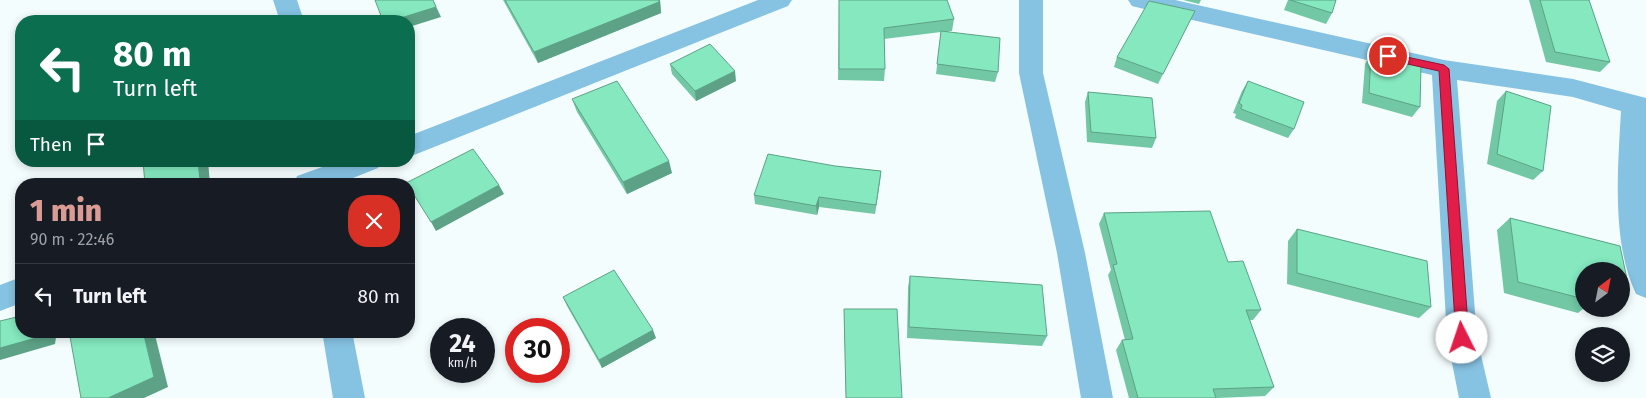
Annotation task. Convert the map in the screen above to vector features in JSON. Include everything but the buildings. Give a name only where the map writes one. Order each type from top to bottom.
[{"type":"street","points":[[285,0],[290,15]]},
{"type":"street","points":[[415,145],[780,0]]},
{"type":"street","points":[[1031,0],[1031,73],[1071,253],[1097,398]]},
{"type":"street","points":[[1140,0],[1444,69],[1573,88],[1640,106],[1630,179],[1641,268],[1646,285]]},
{"type":"street","points":[[1444,69],[1462,338],[1475,398]]},
{"type":"street","points":[[325,178],[353,167]]},
{"type":"street","points":[[0,298],[15,292]]},
{"type":"street","points":[[338,338],[349,398]]},
{"type":"route","points":[[1388,56],[1444,69],[1462,338]]}]
